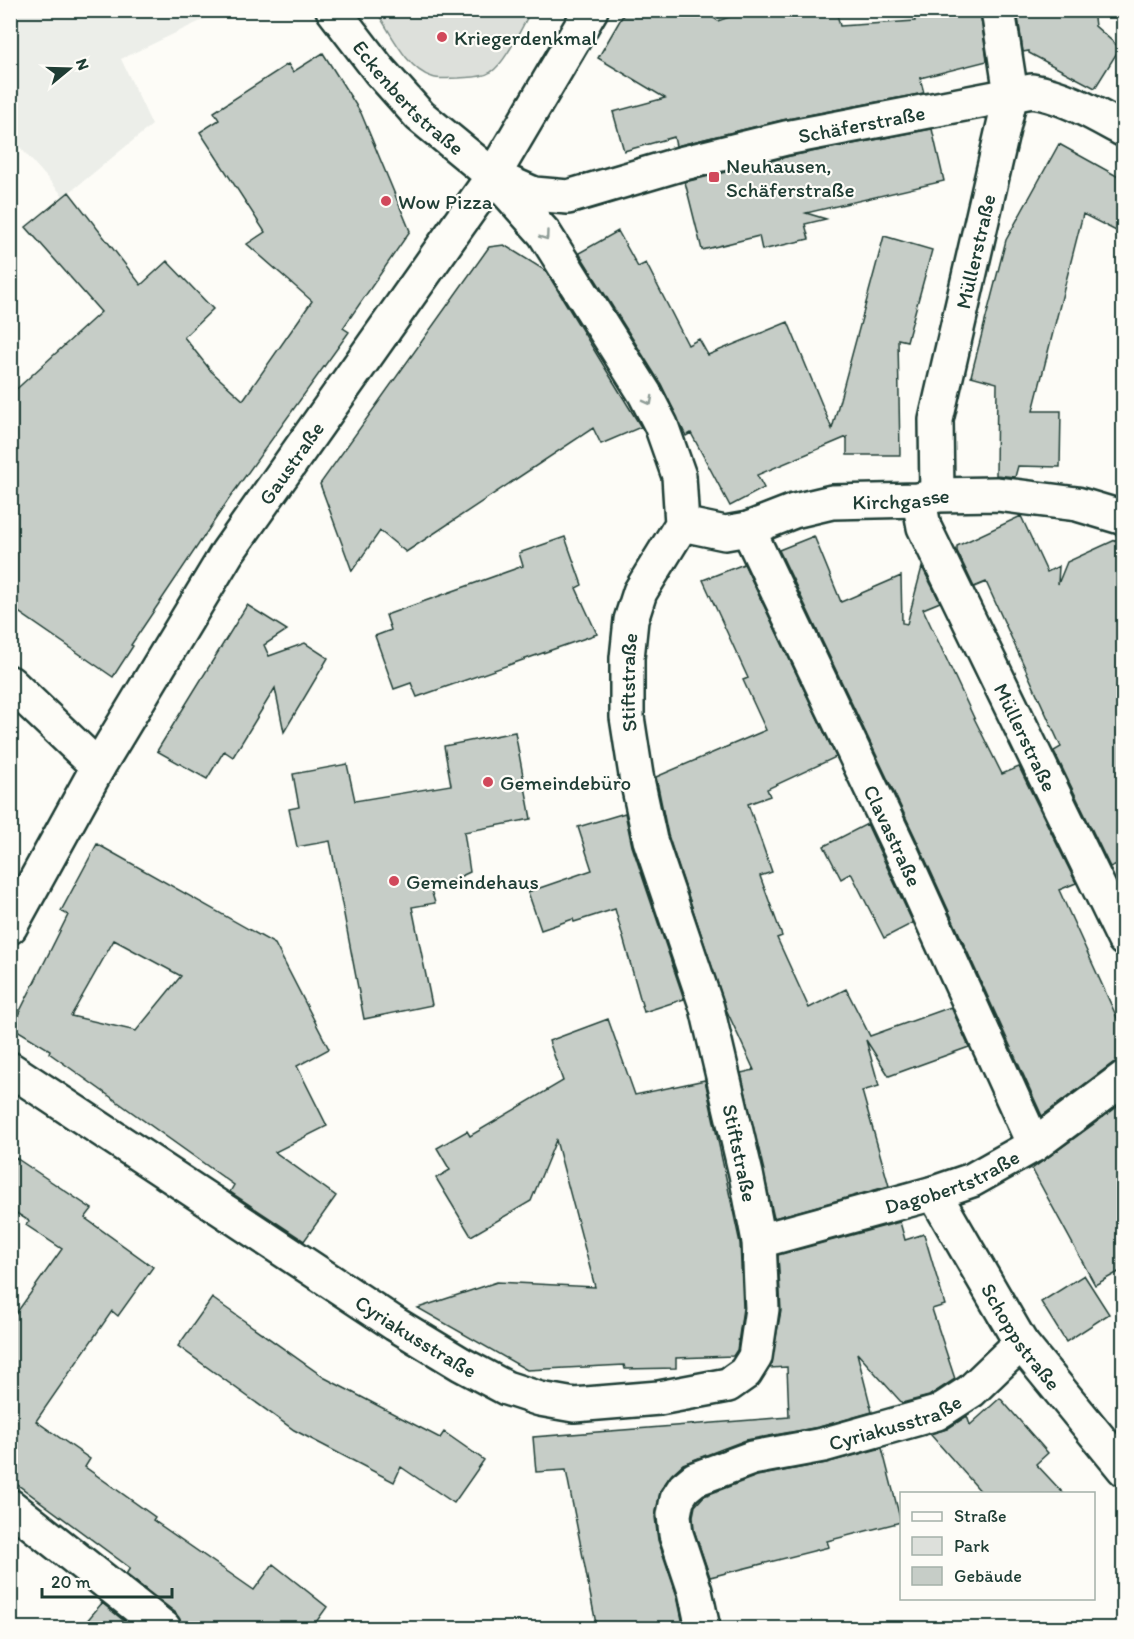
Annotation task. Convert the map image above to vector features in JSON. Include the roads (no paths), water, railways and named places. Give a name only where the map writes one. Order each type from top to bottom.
[{"type":"street","name":"Eckenbertstraße","points":[[333,10],[379,70],[420,116],[493,176]]},
{"type":"street","name":"Gaustraße","points":[[10,927],[98,768],[227,554],[493,176],[591,10]]},
{"type":"street","name":"Müllerstraße","points":[[999,10],[1011,94],[936,420],[924,527],[1124,939]]},
{"type":"street","name":"Schäferstraße","points":[[493,176],[534,194],[568,197],[680,164],[786,138],[1032,91],[1051,94],[1124,130]]},
{"type":"street","points":[[493,176],[544,233],[645,394],[661,425],[679,476],[682,524]]},
{"type":"street","name":"Kirchgasse","points":[[682,524],[725,533],[748,529],[794,511],[832,502],[997,494],[1077,504],[1124,518]]},
{"type":"street","name":"Stiftstraße","points":[[682,524],[640,592],[631,620],[627,658],[627,717],[636,775],[650,840],[707,1008],[746,1174],[759,1241]]},
{"type":"street","name":"Clavastraße","points":[[748,529],[900,849],[1034,1145]]},
{"type":"street","points":[[10,683],[98,768]]},
{"type":"street","name":"Cyriakusstraße","points":[[10,1070],[395,1324],[506,1388],[540,1399],[574,1405],[608,1404],[728,1385],[745,1372],[755,1357],[762,1309],[759,1241]]},
{"type":"street","name":"Dagobertstraße","points":[[759,1241],[934,1193],[972,1180],[1034,1145],[1124,1078]]},
{"type":"street","name":"Schoppstraße","points":[[934,1193],[1021,1343],[1124,1469]]},
{"type":"street","name":"Cyriakusstraße","points":[[703,1629],[695,1591],[676,1534],[674,1515],[678,1499],[684,1488],[695,1479],[752,1458],[823,1445],[937,1413],[971,1391],[1021,1343]]},
{"type":"street","points":[[10,1506],[164,1629]]},
{"type":"place","name":"Kriegerdenkmal","points":[[442,37]]},
{"type":"place","name":"Neuhausen, Schäferstraße","points":[[714,177]]},
{"type":"place","name":"Wow Pizza","points":[[386,201]]},
{"type":"place","name":"Gemeindebüro","points":[[488,782]]},
{"type":"place","name":"Gemeindehaus","points":[[394,881]]}]
